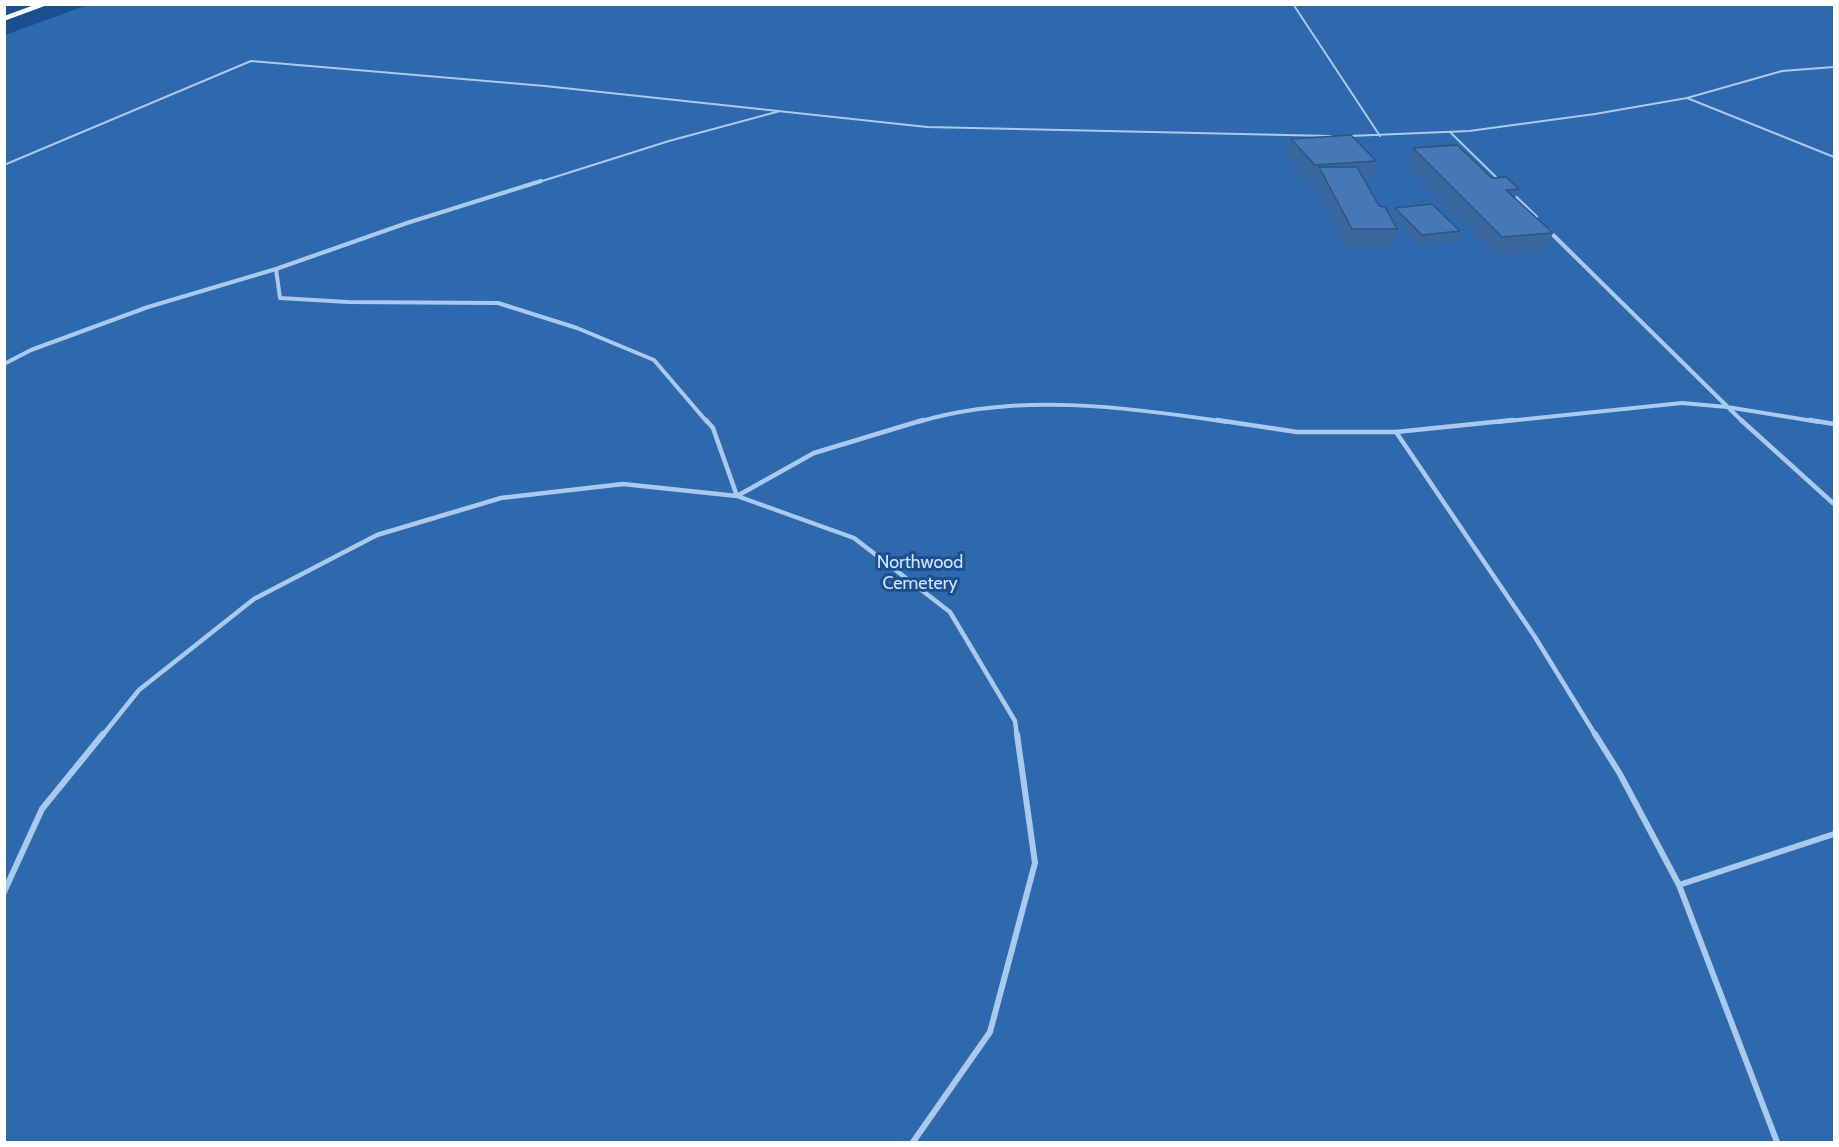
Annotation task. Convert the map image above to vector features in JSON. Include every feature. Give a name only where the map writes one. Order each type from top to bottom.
[{"type":"highway","points":[[4,19],[46,4]]},
{"type":"lane","points":[[1293,4],[1380,136]]},
{"type":"lane","points":[[4,165],[251,61],[545,86],[927,127],[1263,137],[1333,136]]},
{"type":"lane","points":[[1345,136],[1450,133],[1595,114],[1687,98],[1782,71],[1834,67]]},
{"type":"lane","points":[[1687,98],[1834,157]]},
{"type":"lane","points":[[4,364],[32,350],[148,307],[276,269],[407,223],[669,141],[783,111]]},
{"type":"lane","points":[[1450,133],[1501,182]]},
{"type":"lane","points":[[1509,191],[1726,407],[1834,504]]},
{"type":"lane","points":[[276,269],[280,298],[348,302],[498,303],[577,328],[654,360],[713,428],[738,496]]},
{"type":"lane","points":[[738,496],[814,453],[933,417],[1010,404],[1148,410],[1297,432],[1396,432],[1682,403],[1726,407],[1834,424]]},
{"type":"lane","points":[[1396,432],[1535,637],[1620,774],[1679,885],[1776,1143]]},
{"type":"lane","points":[[4,892],[42,809],[139,690],[254,599],[377,535],[501,498],[623,484],[738,496],[854,538],[950,612],[1015,721],[1035,863],[990,1032],[912,1143]]},
{"type":"lane","points":[[1679,885],[1834,834]]},
{"type":"green space","name":"Northwood Cemetery","points":[[90,4],[1834,5],[1834,1142],[5,1142],[5,35]]},
{"type":"building","points":[[1351,135],[1376,161],[1315,165],[1291,139]]},
{"type":"building","points":[[1457,145],[1492,178],[1506,177],[1519,189],[1506,190],[1553,233],[1502,237],[1413,148]]},
{"type":"building","points":[[1319,167],[1357,167],[1379,206],[1385,207],[1397,229],[1352,229]]},
{"type":"building","points":[[1432,204],[1460,231],[1422,235],[1395,208]]}]
